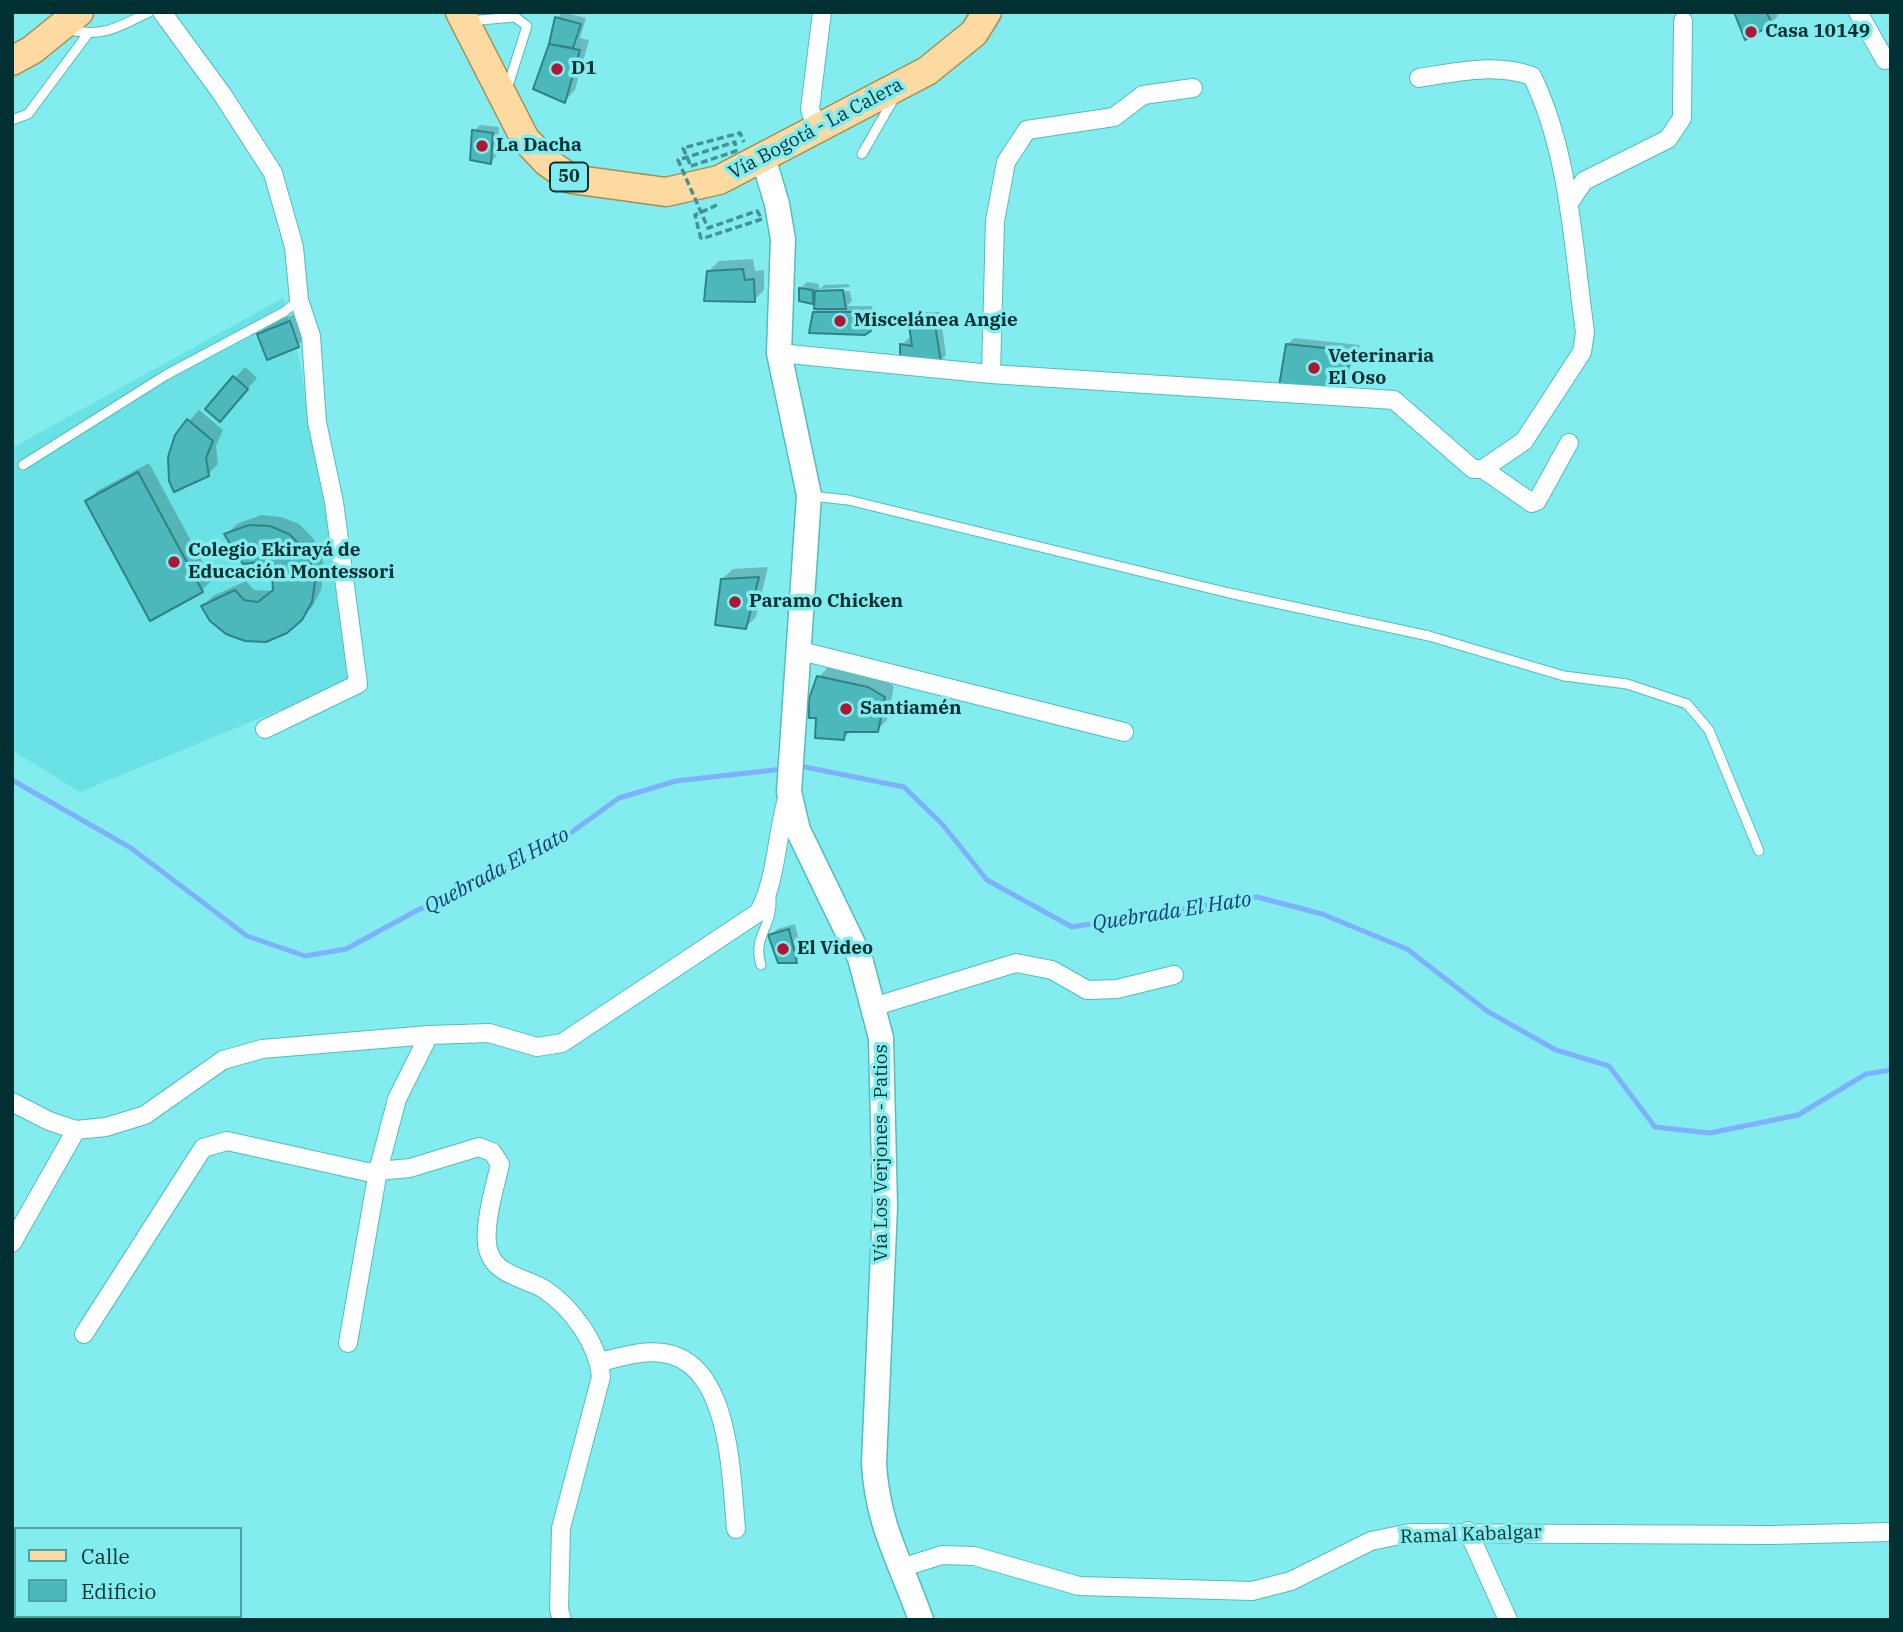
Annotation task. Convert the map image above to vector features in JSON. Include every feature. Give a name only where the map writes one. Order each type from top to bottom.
[{"type":"main road","name":"Vía Bogotá - La Calera","points":[[462,17],[503,101],[525,139],[547,162],[571,179],[666,192],[719,180],[759,148],[816,128],[927,71],[974,33],[987,12]]},
{"type":"main road","points":[[12,61],[76,25]]},
{"type":"street","points":[[162,12],[222,94],[273,173],[294,247],[299,300],[311,336],[317,422],[334,502],[358,684],[265,729]]},
{"type":"street","points":[[816,128],[810,109],[822,12]]},
{"type":"street","points":[[1858,12],[1885,60]]},
{"type":"street","points":[[1569,202],[1584,181],[1668,139],[1682,118],[1683,21]]},
{"type":"street","points":[[779,353],[991,374],[1394,400],[1473,469],[1483,469],[1524,441],[1582,352],[1585,332],[1569,202],[1544,100],[1532,76],[1510,69],[1467,71],[1419,78]]},
{"type":"street","points":[[991,374],[995,221],[1006,162],[1027,130],[1114,117],[1143,95],[1193,88]]},
{"type":"street","name":"Vía Los Verjones - Patios","points":[[759,148],[777,204],[783,239],[779,353],[809,495],[789,777],[798,830],[860,958],[881,1038],[886,1206],[874,1464],[876,1497],[888,1541],[921,1620]]},
{"type":"street","points":[[1483,469],[1532,503],[1537,501],[1569,443]]},
{"type":"street","points":[[797,650],[1124,732]]},
{"type":"street","points":[[12,1102],[49,1121],[76,1130],[106,1127],[145,1115],[223,1060],[262,1049],[429,1035],[489,1034],[537,1047],[562,1043],[759,912],[770,891],[779,823],[789,777]]},
{"type":"street","points":[[873,1007],[1016,962],[1052,970],[1087,990],[1117,989],[1174,975]]},
{"type":"street","points":[[348,1343],[378,1171],[397,1100],[429,1035]]},
{"type":"street","points":[[12,1243],[76,1130]]},
{"type":"street","points":[[84,1334],[203,1148],[227,1141],[367,1172],[410,1168],[479,1147],[492,1152],[500,1164],[486,1237],[490,1256],[502,1269],[544,1289],[573,1314],[600,1362],[601,1377],[561,1528],[559,1609],[562,1620]]},
{"type":"street","points":[[600,1362],[645,1352],[667,1353],[689,1363],[704,1381],[717,1401],[736,1529]]},
{"type":"street","points":[[1468,1531],[1508,1620]]},
{"type":"street","name":"Ramal Kabalgar","points":[[901,1569],[942,1555],[974,1556],[1079,1586],[1204,1587],[1252,1591],[1291,1581],[1370,1541],[1409,1533],[1468,1531],[1771,1535],[1891,1532]]},
{"type":"lane","points":[[12,120],[28,114],[76,25],[108,33],[149,12]]},
{"type":"lane","points":[[462,17],[515,16],[527,26],[503,101]]},
{"type":"lane","points":[[862,154],[891,108],[898,86]]},
{"type":"lane","points":[[23,466],[166,375],[263,324],[299,300]]},
{"type":"lane","points":[[809,495],[848,500],[1229,593],[1429,636],[1564,676],[1627,684],[1687,704],[1709,730],[1759,851]]},
{"type":"lane","points":[[761,965],[758,944],[772,914],[770,891]]},
{"type":"path","points":[[720,204],[695,215],[701,239],[762,219],[757,211],[708,229],[678,160],[734,142],[736,151],[691,166],[683,148],[740,133],[745,144],[759,148]]},
{"type":"shaded area","name":"Colegio Ekirayá de Educación Montessori","points":[[283,298],[301,366],[309,429],[360,677],[80,792],[12,750],[12,448]]},
{"type":"building","name":"Casa 10149","points":[[1734,12],[1766,12],[1773,24],[1745,40]]},
{"type":"building","points":[[555,17],[581,24],[573,48],[549,44]]},
{"type":"building","name":"D1","points":[[549,44],[580,50],[565,103],[533,89]]},
{"type":"building","name":"La Dacha","points":[[472,130],[493,133],[491,164],[470,160]]},
{"type":"building","points":[[743,269],[745,280],[754,279],[755,302],[704,301],[707,271]]},
{"type":"building","points":[[799,288],[813,290],[813,304],[799,301]]},
{"type":"building","points":[[843,290],[846,309],[814,309],[815,291]]},
{"type":"building","name":"Miscelánea Angie","points":[[813,312],[866,312],[871,331],[865,335],[809,333]]},
{"type":"building","points":[[908,318],[934,318],[941,363],[900,361],[900,344],[912,346]]},
{"type":"building","points":[[290,321],[299,347],[267,360],[257,334]]},
{"type":"building","name":"Veterinaria El Oso","points":[[1286,344],[1355,351],[1338,388],[1279,386]]},
{"type":"building","points":[[233,376],[248,389],[220,422],[205,409]]},
{"type":"building","points":[[187,419],[213,441],[206,458],[209,476],[174,492],[169,481],[168,457],[175,435]]},
{"type":"building","points":[[138,472],[203,592],[150,621],[85,501]]},
{"type":"building","points":[[249,525],[270,526],[289,534],[303,548],[313,567],[315,582],[312,602],[302,620],[287,633],[266,642],[245,641],[226,634],[210,621],[201,606],[235,590],[244,600],[258,602],[273,590],[272,570],[260,562],[243,564],[224,534]]},
{"type":"building","name":"Paramo Chicken","points":[[759,577],[746,629],[715,625],[721,579]]},
{"type":"building","name":"Santiamén","points":[[817,676],[868,687],[885,697],[878,732],[845,732],[844,740],[815,738],[816,718],[809,718],[809,699]]},
{"type":"building","name":"El Video","points":[[789,929],[797,963],[778,963],[768,935]]},
{"type":"waterway","name":"Quebrada El Hato","points":[[796,768],[805,767],[904,787],[943,825],[987,880],[1072,927],[1257,897],[1322,914],[1407,949],[1487,1011],[1556,1050],[1609,1066],[1655,1127],[1710,1133],[1798,1115],[1866,1074],[1891,1070]]},
{"type":"waterway","name":"Quebrada El Hato","points":[[12,780],[131,848],[247,936],[305,956],[346,949],[416,911],[551,847],[619,798],[676,781],[783,769]]},
{"type":"place","name":"Casa 10149","points":[[1751,32]]},
{"type":"place","name":"D1","points":[[557,69]]},
{"type":"place","name":"La Dacha","points":[[482,146]]},
{"type":"place","name":"Miscelánea Angie","points":[[840,321]]},
{"type":"place","name":"Veterinaria El Oso","points":[[1314,368]]},
{"type":"place","name":"Colegio Ekirayá de Educación Montessori","points":[[174,562]]},
{"type":"place","name":"Paramo Chicken","points":[[735,602]]},
{"type":"place","name":"Santiamén","points":[[846,709]]},
{"type":"place","name":"El Video","points":[[783,949]]}]
